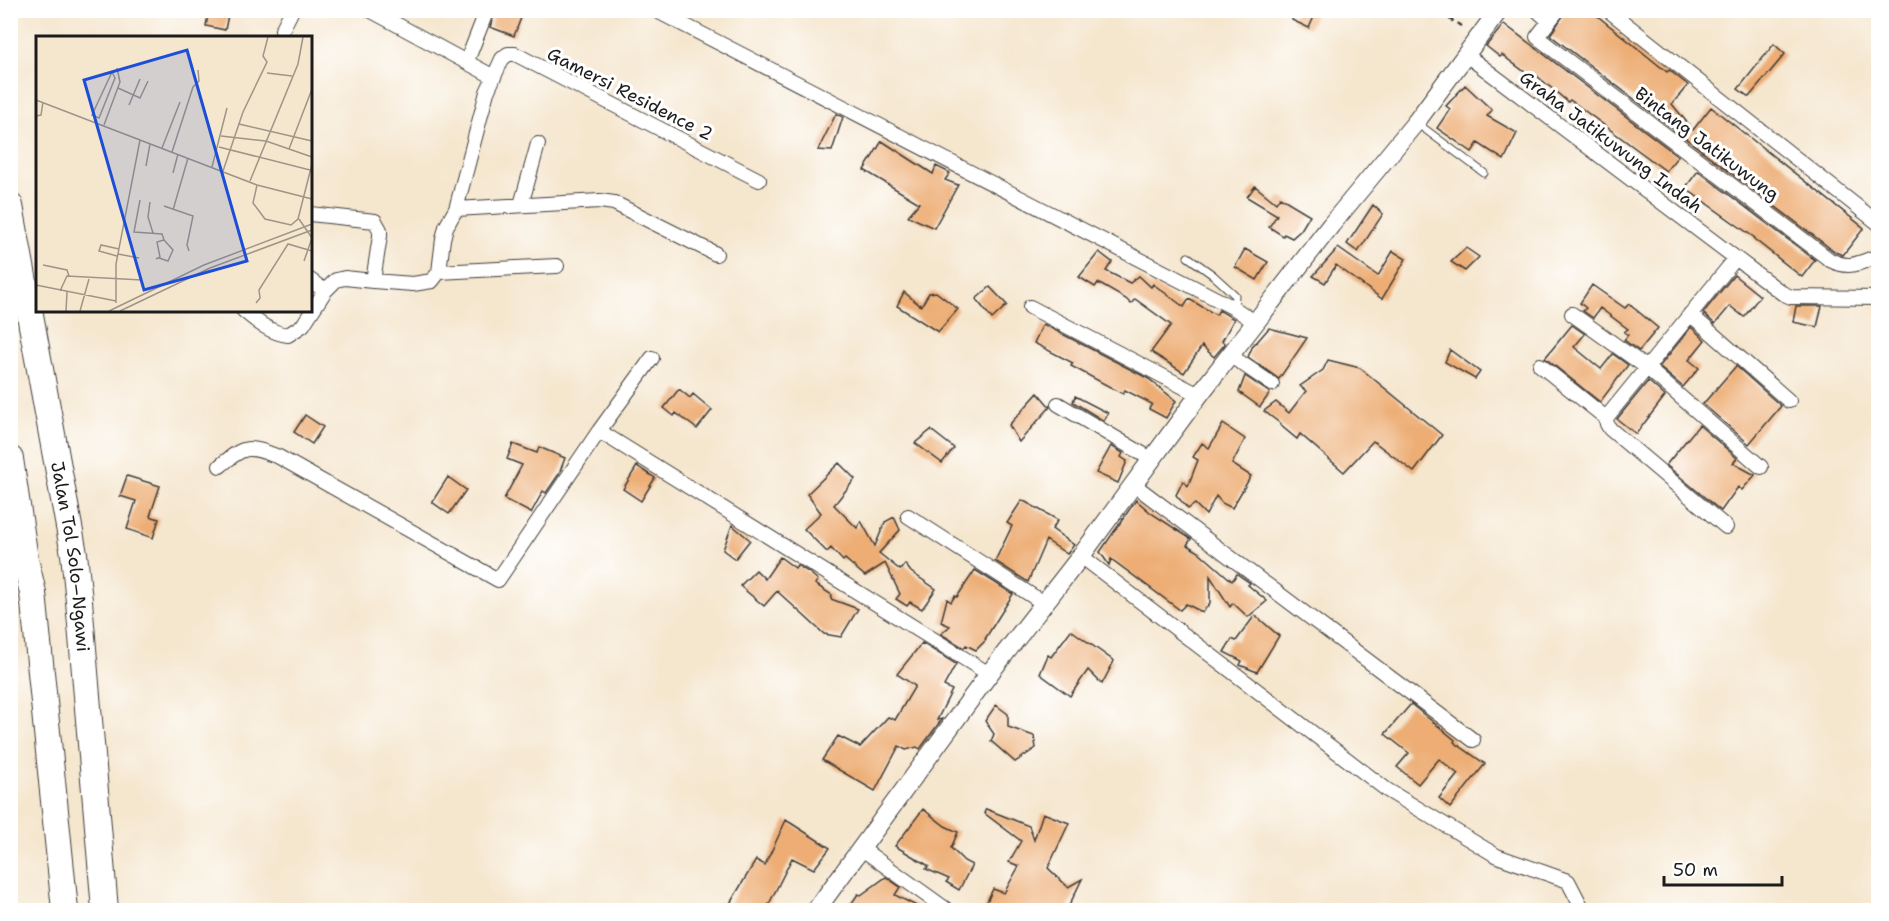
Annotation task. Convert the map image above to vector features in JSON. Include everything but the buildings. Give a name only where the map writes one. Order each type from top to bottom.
[{"type":"highway","name":"Jalan Tol Solo–Ngawi","points":[[10,206],[74,554],[80,601],[105,910]]},
{"type":"highway","points":[[10,459],[33,593],[65,910]]},
{"type":"street","points":[[282,30],[292,10]]},
{"type":"street","points":[[370,10],[494,77]]},
{"type":"street","points":[[467,61],[487,10]]},
{"type":"street","points":[[655,10],[1234,308],[1256,323]]},
{"type":"street","points":[[816,910],[989,674],[1045,604],[1199,395],[1331,225],[1416,122],[1499,10]]},
{"type":"street","name":"Bintang Jatikuwung","points":[[1537,10],[1553,16],[1537,37],[1830,260],[1842,266],[1851,266],[1878,256]]},
{"type":"street","points":[[1608,10],[1878,223]]},
{"type":"street","name":"Gamersi Residence 2","points":[[439,272],[446,227],[456,209],[479,118],[502,59],[508,54],[515,54],[759,180]]},
{"type":"street","name":"Graha Jatikuwung Indah","points":[[1465,54],[1774,288],[1791,297],[1878,297]]},
{"type":"street","points":[[521,205],[538,144]]},
{"type":"street","points":[[456,209],[600,201],[614,203],[716,254]]},
{"type":"street","points":[[312,214],[375,221],[380,230],[380,236],[373,281]]},
{"type":"street","points":[[1606,418],[1736,258]]},
{"type":"street","points":[[312,311],[325,291],[336,280],[345,278],[423,284],[432,281],[439,272],[557,266]]},
{"type":"street","points":[[312,281],[325,291]]},
{"type":"street","points":[[1030,307],[1199,395]]},
{"type":"street","points":[[246,312],[270,329],[288,335],[303,325],[311,312]]},
{"type":"street","points":[[1572,314],[1646,367],[1761,467]]},
{"type":"street","points":[[1690,314],[1789,401]]},
{"type":"street","points":[[1231,356],[1272,384]]},
{"type":"street","points":[[220,466],[238,450],[260,449],[279,457],[498,580],[599,431],[652,358]]},
{"type":"street","points":[[1540,365],[1606,418],[1610,429],[1726,527]]},
{"type":"street","points":[[1058,404],[1151,459]]},
{"type":"street","points":[[599,431],[989,674]]},
{"type":"street","points":[[1133,484],[1473,740]]},
{"type":"street","points":[[908,516],[1045,604]]},
{"type":"street","points":[[1081,556],[1388,790],[1497,856],[1568,881],[1583,910]]},
{"type":"street","points":[[862,849],[947,910]]},
{"type":"lane","points":[[1416,122],[1484,173]]},
{"type":"lane","points":[[1188,257],[1213,274],[1234,295],[1234,308]]},
{"type":"path","points":[[1434,10],[1480,36]]}]
